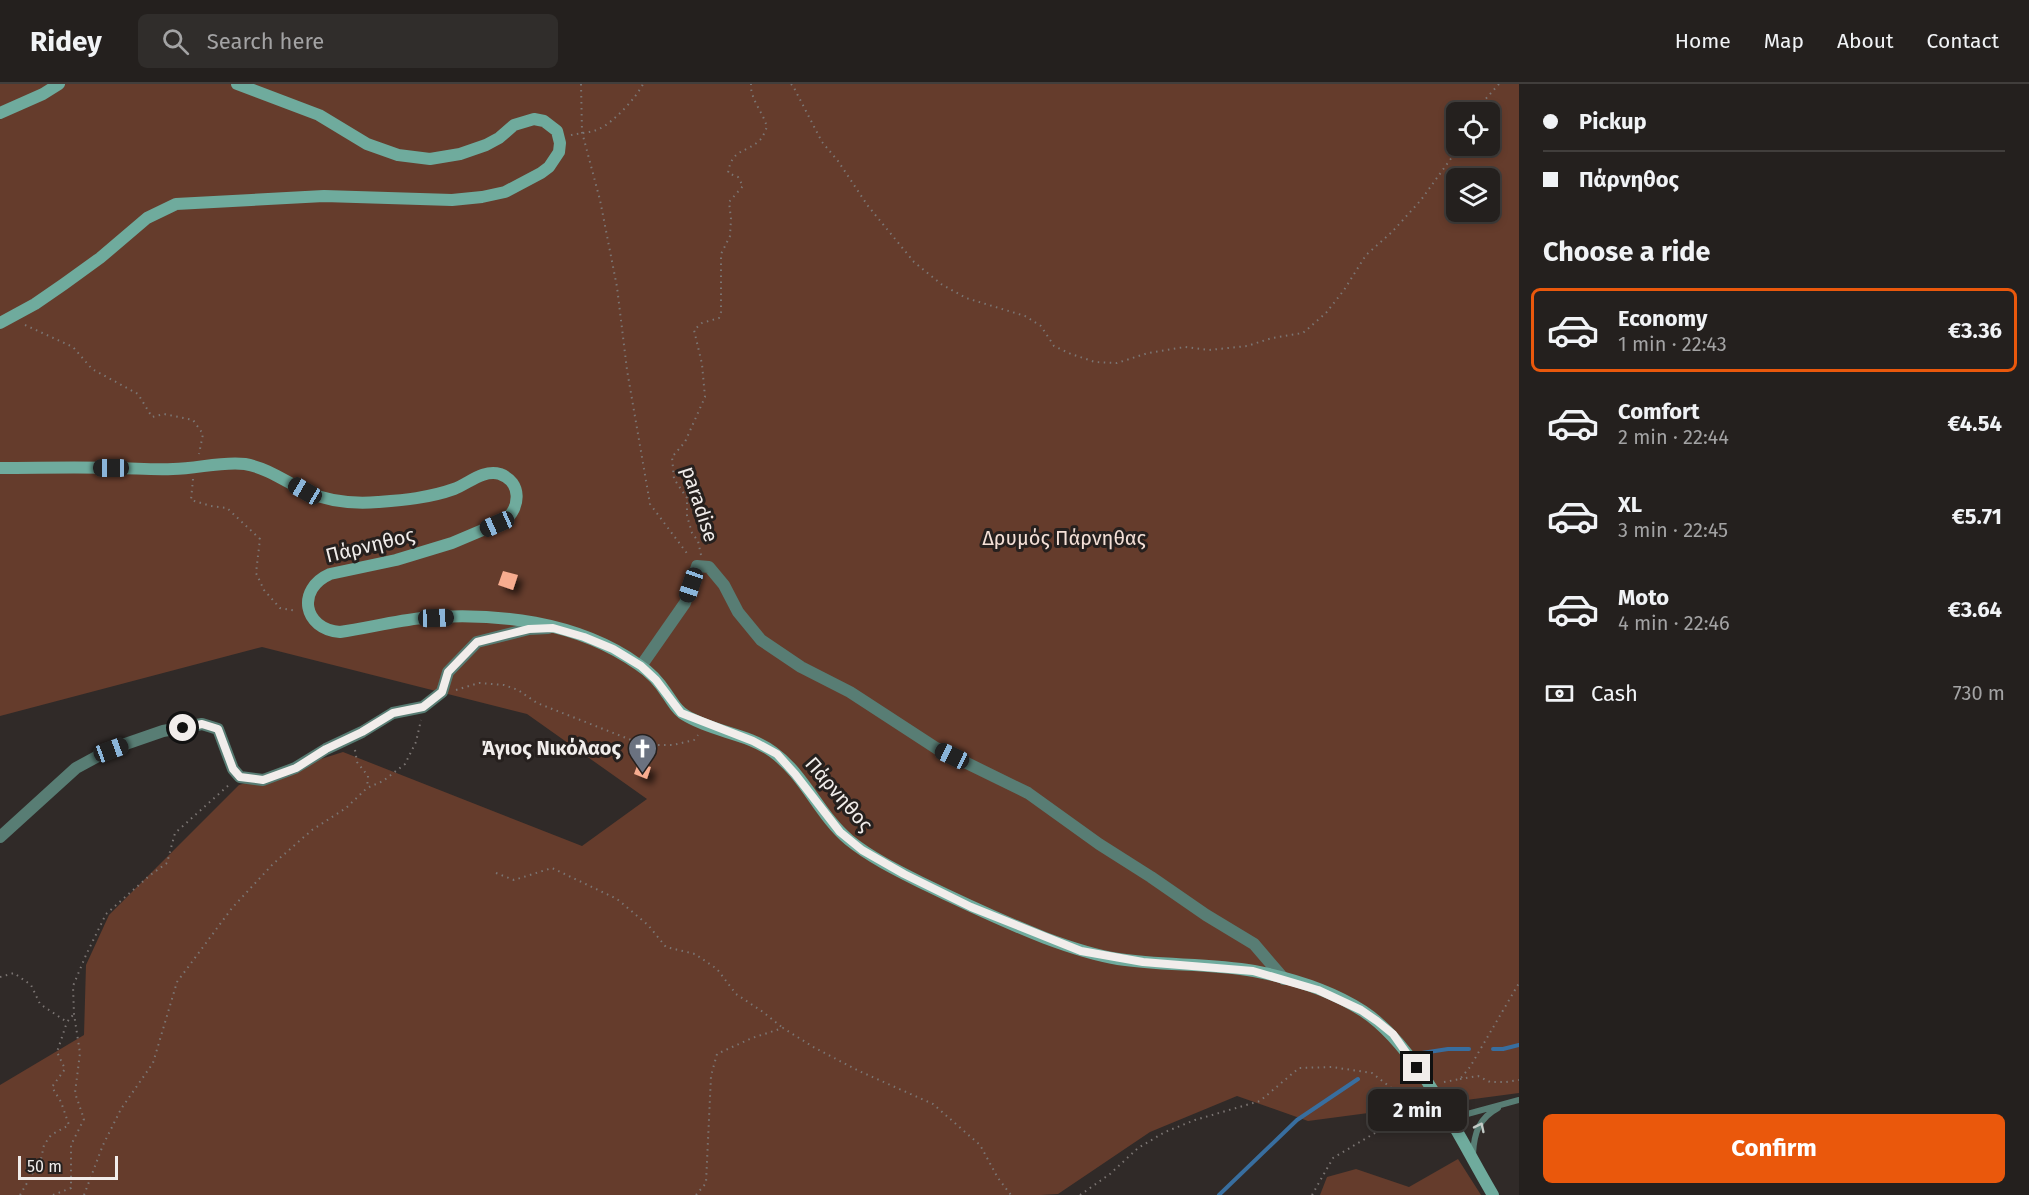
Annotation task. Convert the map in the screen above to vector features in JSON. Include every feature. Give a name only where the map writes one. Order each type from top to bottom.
[{"type":"main road","points":[[0,113],[43,94],[59,84]]},
{"type":"main road","points":[[2,322],[35,304],[64,284],[100,258],[140,223],[176,204],[324,196],[452,200],[482,197],[505,192],[541,173],[549,167],[559,152],[557,131],[544,121],[534,119],[514,125],[499,138],[486,145],[460,154],[430,159],[398,155],[367,144],[319,115],[237,84]]},
{"type":"main road","name":"Πάρνηθος","points":[[0,468],[196,468],[230,463],[255,466],[319,497],[349,503],[375,503],[421,498],[453,489],[483,474],[492,473],[508,478],[517,492],[515,508],[504,521],[452,543],[396,560],[321,578],[309,593],[309,612],[314,621],[321,628],[331,632],[340,632],[420,618],[469,616],[517,619],[584,637],[613,649],[641,666],[656,680],[681,713],[753,741],[777,754],[849,840],[895,869],[971,907],[1081,951],[1143,962],[1253,971],[1284,979],[1340,999],[1361,1010],[1393,1034],[1431,1089],[1493,1195]]},
{"type":"street","points":[[641,666],[685,603],[699,566],[709,567],[724,585],[738,612],[761,640],[801,667],[850,692],[936,748],[1028,793],[1206,915],[1254,944],[1284,979]]},
{"type":"street","points":[[0,837],[76,768],[111,750],[163,731],[202,724],[218,729],[233,769],[240,777],[263,780],[296,768],[393,713],[423,707],[442,692],[448,672],[477,642],[529,629],[553,628]]},
{"type":"lane","points":[[1449,1120],[1519,1100]]},
{"type":"lane","points":[[1472,1160],[1474,1141],[1480,1124],[1485,1116],[1504,1104]]},
{"type":"path","points":[[581,84],[582,132],[600,200],[615,276],[627,370],[650,504],[699,566]]},
{"type":"path","points":[[559,137],[602,128],[621,112],[644,84]]},
{"type":"path","name":"paradise","points":[[699,566],[702,552],[687,516],[687,498],[674,479],[672,457],[685,442],[705,397],[702,364],[694,330],[702,323],[719,318],[721,312],[721,255],[730,236],[729,202],[743,186],[738,177],[728,173],[730,161],[737,153],[760,139],[767,127],[765,118],[750,93],[751,84]]},
{"type":"path","points":[[791,84],[822,142],[838,161],[868,206],[914,262],[941,284],[966,298],[1025,316],[1041,326],[1054,346],[1095,362],[1117,363],[1148,353],[1185,347],[1209,350],[1247,346],[1272,338],[1303,333],[1326,313],[1366,255],[1392,232],[1421,200],[1453,156]]},
{"type":"path","points":[[1483,102],[1499,84]]},
{"type":"path","points":[[2,322],[27,325],[73,347],[92,369],[138,394],[152,417],[164,414],[193,420],[203,434],[191,500],[227,508],[260,539],[255,573],[264,590],[280,608],[309,612]]},
{"type":"path","points":[[442,692],[459,690],[479,683],[504,685],[518,690],[537,703],[644,745],[673,746],[694,740],[707,725]]},
{"type":"path","points":[[84,1195],[103,1145],[121,1109],[153,1063],[177,982],[232,908],[273,864],[312,830],[346,808],[367,788],[383,781],[405,764],[416,742],[423,707]]},
{"type":"path","points":[[352,736],[357,762],[368,776],[367,788]]},
{"type":"path","points":[[54,1195],[71,1188],[71,1145],[84,1119],[75,1093],[80,1053],[74,1014],[73,986],[86,955],[106,914],[166,863],[175,833],[214,797],[240,777]]},
{"type":"path","points":[[496,873],[514,880],[552,868],[617,899],[648,925],[666,948],[695,954],[717,969],[736,994],[783,1028],[850,1066],[933,1104],[980,1145],[998,1178],[1011,1195]]},
{"type":"path","points":[[0,977],[14,973],[31,985],[40,1004],[67,1022]]},
{"type":"path","points":[[1460,1079],[1470,1067],[1519,982]]},
{"type":"path","points":[[20,1195],[41,1159],[44,1145],[51,1135],[69,1125],[62,1102],[52,1087],[64,1069],[57,1052],[67,1022],[74,1014]]},
{"type":"path","points":[[696,1195],[706,1183],[711,1076],[717,1054],[752,1038],[783,1028]]},
{"type":"path","points":[[1080,1195],[1110,1174],[1138,1148],[1166,1132],[1195,1120],[1260,1101],[1299,1068],[1332,1067],[1372,1073],[1407,1100]]},
{"type":"path","points":[[1312,1195],[1333,1158],[1390,1124],[1407,1100],[1460,1079],[1478,1076],[1490,1082],[1519,1080]]},
{"type":"green space","name":"Δρυμός Πάρνηθας","points":[[0,84],[1519,84],[1519,1093],[1308,1121],[1237,1096],[1150,1132],[1058,1194],[0,1195],[0,1085],[84,1035],[86,965],[109,915],[239,785],[343,752],[582,846],[647,799],[527,714],[262,647],[0,716]]},
{"type":"green space","points":[[1458,1159],[1481,1195],[1320,1195],[1327,1177],[1356,1169],[1409,1187]]},
{"type":"building","points":[[503,571],[518,575],[513,590],[498,585]]},
{"type":"building","points":[[638,763],[651,767],[647,779],[634,774]]},
{"type":"waterway","points":[[1493,1049],[1519,1045]]},
{"type":"waterway","points":[[1422,1053],[1469,1049]]},
{"type":"waterway","points":[[1219,1195],[1297,1120],[1358,1079]]},
{"type":"place","name":"Άγιος Νικόλαος","points":[[642,774]]},
{"type":"route","points":[[183,728],[202,724],[218,729],[233,769],[240,777],[263,780],[296,768],[393,713],[423,707],[442,692],[448,672],[477,642],[529,629],[553,628],[613,649],[641,666],[656,680],[681,713],[689,718],[753,741],[777,754],[840,832],[862,850],[904,874],[971,907],[1081,951],[1143,962],[1253,971],[1318,990],[1361,1010],[1377,1021],[1393,1034],[1417,1068]]}]
